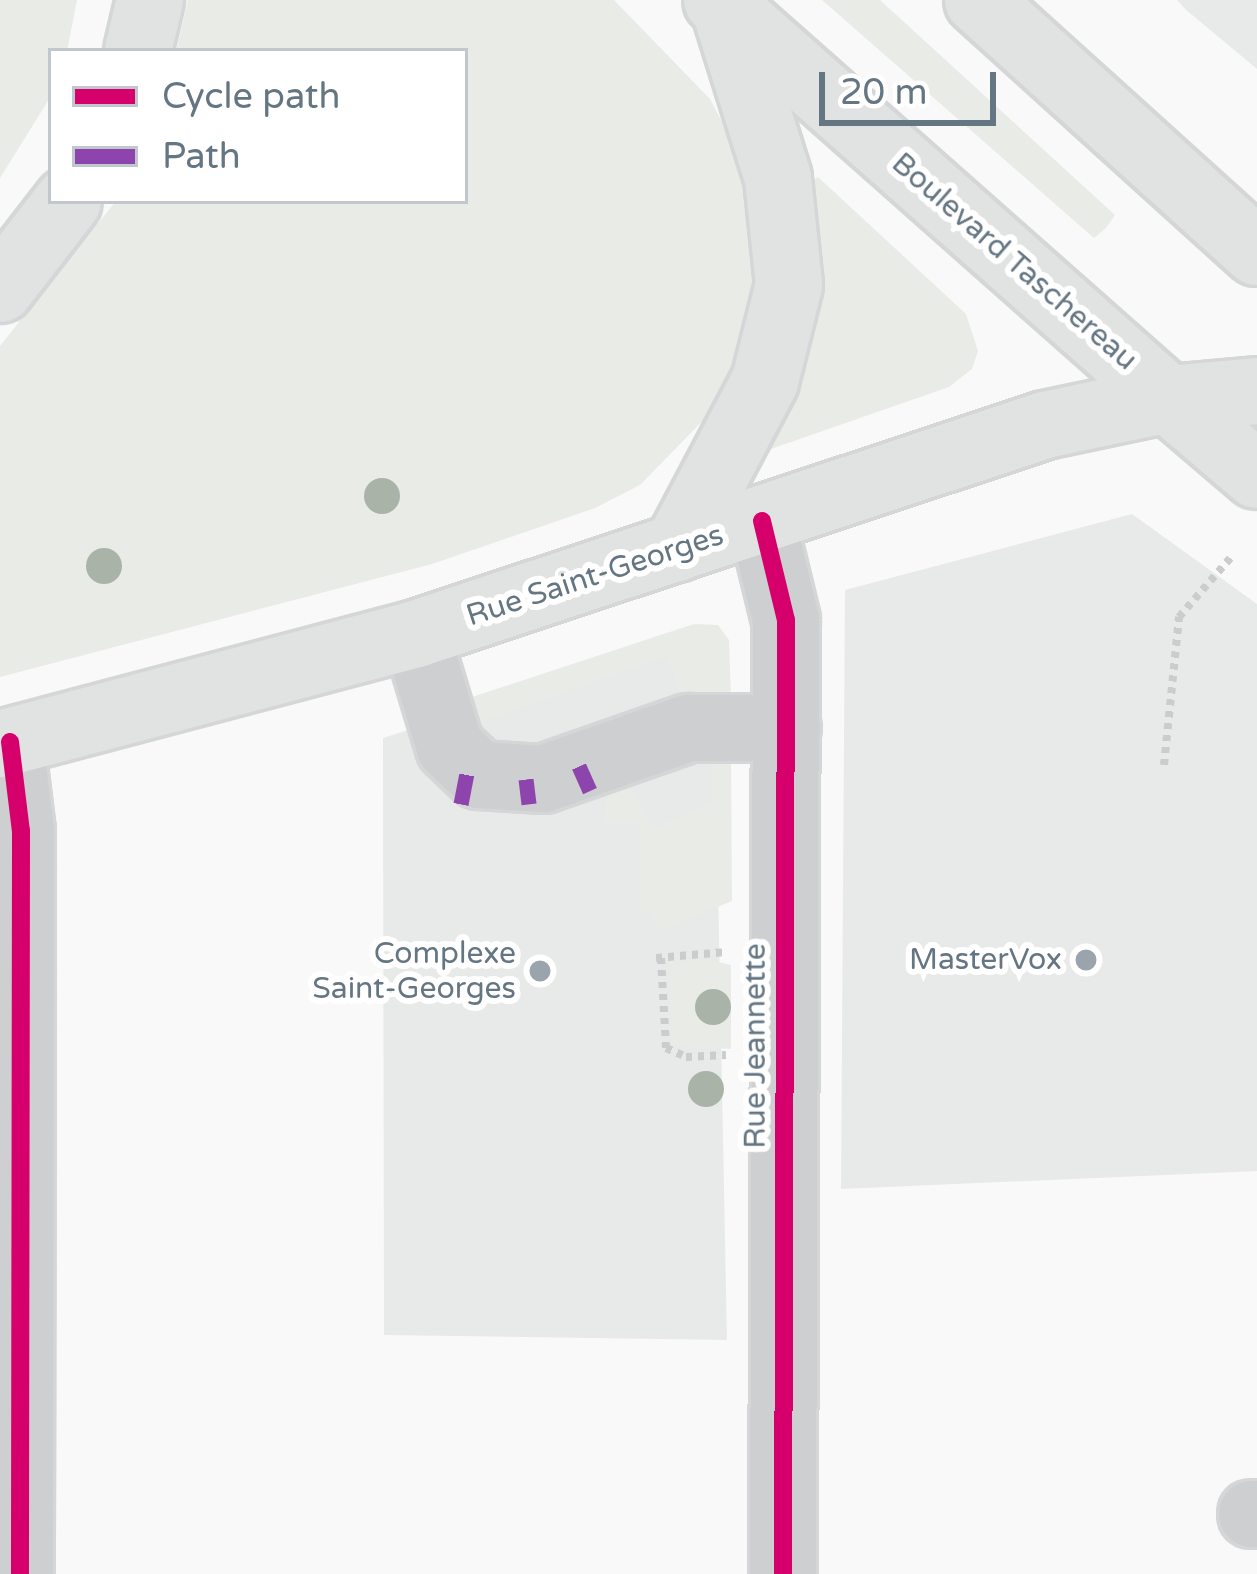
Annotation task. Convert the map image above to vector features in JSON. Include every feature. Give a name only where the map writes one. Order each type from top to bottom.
[{"type":"main road","points":[[139,48],[151,0]]},
{"type":"main road","points":[[677,548],[765,381],[789,285],[778,178],[721,3]]},
{"type":"main road","name":"Boulevard Taschereau","points":[[721,3],[1257,475]]},
{"type":"main road","points":[[997,11],[1257,253]]},
{"type":"main road","points":[[0,289],[66,204]]},
{"type":"main road","name":"Rue Saint-Georges","points":[[5,743],[416,634],[1045,424],[1168,399],[1257,391]]},
{"type":"street","name":"Rue Jeannette","points":[[762,520],[786,620],[783,1574]]},
{"type":"street","points":[[416,634],[450,747],[479,775],[543,778],[689,728],[788,728]]},
{"type":"street","points":[[5,743],[21,831],[20,1574]]},
{"type":"path","points":[[1164,764],[1178,617],[1232,556]]},
{"type":"path","points":[[703,954],[658,958],[666,1048],[686,1057],[736,1054]]},
{"type":"shaded area","points":[[0,0],[77,0],[68,48],[48,48],[48,101],[0,178]]},
{"type":"shaded area","points":[[188,0],[614,0],[710,99],[735,146],[750,193],[761,295],[724,399],[640,485],[595,508],[432,564],[0,677],[0,346],[114,204],[468,204],[468,48],[177,48]]},
{"type":"shaded area","points":[[822,0],[880,0],[1115,215],[1106,228],[1094,238]]},
{"type":"shaded area","points":[[1177,0],[1257,0],[1257,69],[1185,9]]},
{"type":"shaded area","points":[[818,177],[966,314],[978,351],[972,369],[949,387],[768,450],[804,187]]},
{"type":"shaded area","points":[[1132,514],[1257,604],[1257,1171],[841,1189],[845,590]]},
{"type":"shaded area","points":[[694,624],[718,625],[729,640],[731,698],[681,697],[667,656],[476,724],[463,700]]},
{"type":"shaded area","points":[[713,633],[727,1340],[384,1335],[383,738]]},
{"type":"shaded area","points":[[711,753],[731,754],[732,901],[658,931],[651,912],[639,913],[640,825],[604,824],[607,793],[626,781],[654,828],[711,802]]},
{"type":"shaded area","points":[[710,960],[731,965],[731,1049],[672,1046],[670,962]]},
{"type":"marked path","points":[[579,766],[590,791]]},
{"type":"marked path","points":[[461,804],[468,768]]},
{"type":"marked path","points":[[526,779],[529,804]]},
{"type":"cycle path","points":[[762,521],[786,620],[783,1574]]},
{"type":"cycle path","points":[[10,742],[21,831],[20,1574]]},
{"type":"place","name":"MasterVox","points":[[1086,960]]},
{"type":"place","name":"Complexe Saint-Georges","points":[[540,971]]}]
